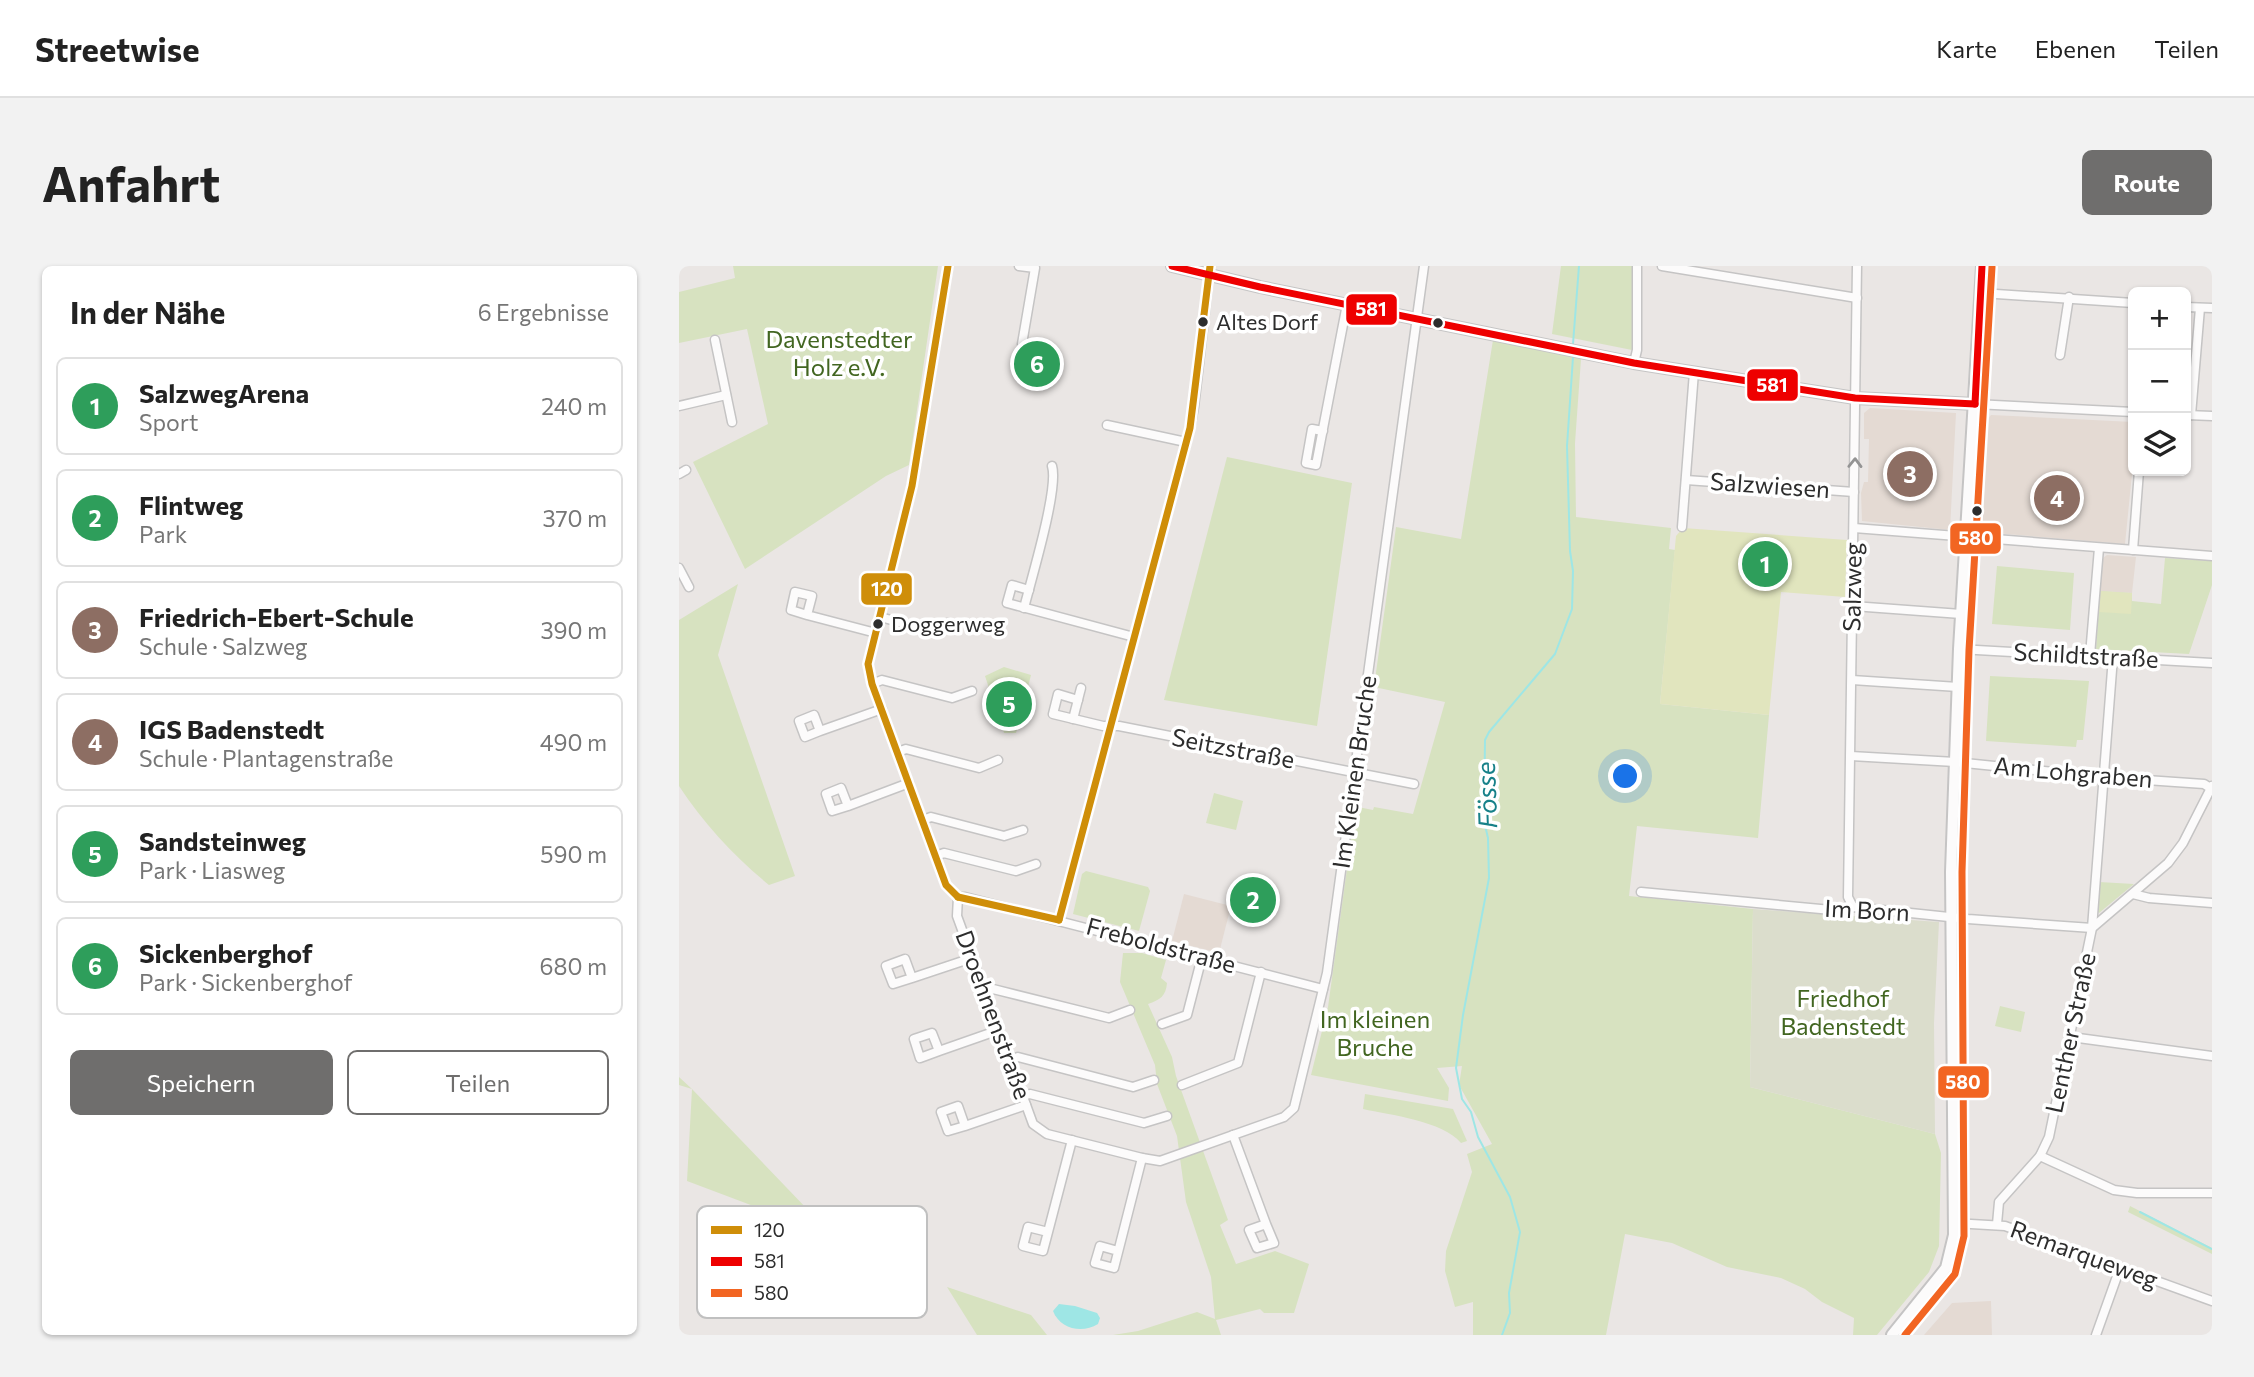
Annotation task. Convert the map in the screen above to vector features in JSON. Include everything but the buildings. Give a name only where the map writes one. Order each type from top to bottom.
[{"type":"street","name":"Droehnenstraße","points":[[948,266],[912,486],[868,664],[872,684],[946,885],[958,897],[957,916],[1033,1124],[1038,1129],[1072,1140],[1142,1158],[1160,1161],[1188,1151]]},
{"type":"street","points":[[1019,266],[1035,268],[1022,344]]},
{"type":"street","points":[[1172,266],[1634,363],[1856,398],[2128,412]]},
{"type":"street","name":"Im Kleinen Bruche","points":[[1188,1151],[1284,1117],[1294,1108],[1327,973],[1424,266]]},
{"type":"street","points":[[1634,363],[1637,350],[1637,266]]},
{"type":"street","points":[[1662,266],[1857,298]]},
{"type":"street","name":"Salzweg","points":[[1853,907],[1848,897],[1857,266]]},
{"type":"street","points":[[1892,1335],[1938,1280],[1951,1253],[1954,1223],[1951,872],[1959,649],[1968,538],[1982,266]]},
{"type":"street","points":[[1059,920],[1195,407],[1207,272]]},
{"type":"street","points":[[1981,293],[2128,303]]},
{"type":"street","points":[[2060,355],[2069,297]]},
{"type":"street","points":[[1323,431],[1347,304]]},
{"type":"street","points":[[2191,307],[2212,308]]},
{"type":"street","points":[[2188,413],[2200,307]]},
{"type":"street","points":[[715,340],[732,422]]},
{"type":"street","name":"Salzwiesen","points":[[1682,527],[1694,372]]},
{"type":"street","points":[[679,406],[726,396]]},
{"type":"street","points":[[2191,415],[2212,416]]},
{"type":"street","points":[[1107,425],[1186,442]]},
{"type":"street","points":[[1024,608],[1054,474],[1052,466]]},
{"type":"street","points":[[2133,550],[2139,476]]},
{"type":"street","name":"Salzwiesen","points":[[1686,480],[1854,492]]},
{"type":"street","points":[[1854,528],[2212,556]]},
{"type":"street","points":[[2091,656],[2099,548]]},
{"type":"street","points":[[679,568],[689,587]]},
{"type":"street","points":[[1029,590],[1012,585],[1007,603],[1134,637]]},
{"type":"street","points":[[1853,606],[1961,614]]},
{"type":"street","points":[[807,615],[876,633]]},
{"type":"street","points":[[880,617],[929,630],[948,623]]},
{"type":"street","name":"Schildtstraße","points":[[1959,649],[2212,663]]},
{"type":"street","points":[[2092,928],[2113,657]]},
{"type":"street","points":[[872,684],[882,680],[952,698],[972,691]]},
{"type":"street","points":[[1852,680],[1958,687]]},
{"type":"street","points":[[1078,699],[1058,694],[1053,714],[1073,719],[1081,688]]},
{"type":"street","points":[[820,732],[882,709]]},
{"type":"street","name":"Seitzstraße","points":[[1073,719],[1414,784]]},
{"type":"street","points":[[898,752],[906,748],[979,768],[998,760]]},
{"type":"street","name":"Am Lohgraben","points":[[1850,756],[1955,762],[2204,784],[2212,788]]},
{"type":"street","points":[[848,806],[909,783]]},
{"type":"street","name":"Lenther Straße","points":[[1997,1224],[1999,1202],[2040,1156],[2049,1137],[2092,928],[2176,854],[2212,788]]},
{"type":"street","points":[[923,820],[931,817],[1004,836],[1023,830]]},
{"type":"street","points":[[936,856],[944,853],[1016,871],[1036,864]]},
{"type":"street","name":"Im Born","points":[[1641,892],[1842,911],[1853,907],[2092,928]]},
{"type":"street","points":[[2133,894],[2148,898],[2212,903]]},
{"type":"street","name":"Freboldstraße","points":[[958,897],[1059,920],[1323,989]]},
{"type":"street","points":[[1162,1024],[1187,1015],[1202,957]]},
{"type":"street","points":[[912,978],[972,958]]},
{"type":"street","points":[[1182,1085],[1238,1063],[1261,972]]},
{"type":"street","points":[[985,992],[993,989],[1109,1018],[1130,1010]]},
{"type":"street","points":[[939,1051],[999,1030]]},
{"type":"street","points":[[2071,1037],[2212,1056]]},
{"type":"street","points":[[1010,1060],[1018,1057],[1133,1087],[1154,1080]]},
{"type":"street","points":[[965,1126],[1025,1101],[1030,1094],[1144,1123],[1167,1116]]},
{"type":"street","points":[[1233,1135],[1266,1224]]},
{"type":"street","points":[[1048,1232],[1072,1140]]},
{"type":"street","points":[[2040,1156],[2114,1190],[2137,1194],[2212,1193]]},
{"type":"street","points":[[1118,1251],[1142,1158]]},
{"type":"street","name":"Remarqueweg","points":[[1954,1223],[1997,1224],[2212,1301]]},
{"type":"street","points":[[2096,1335],[2120,1268]]},
{"type":"shaded area","points":[[1870,408],[1956,413],[1950,530],[1862,521],[1861,493],[1864,482],[1868,482],[1869,439],[1864,439],[1864,413]]},
{"type":"shaded area","points":[[1991,415],[2128,422],[2128,476],[2132,476],[2125,544],[1982,532],[1988,419]]},
{"type":"shaded area","points":[[2107,555],[2136,557],[2132,593],[2100,591],[2103,558]]},
{"type":"shaded area","points":[[1184,894],[1231,906],[1219,953],[1172,941]]},
{"type":"shaded area","points":[[1991,1301],[1992,1335],[1924,1335],[1952,1303]]},
{"type":"green space","name":"Davenstedter Holz e.V.","points":[[733,266],[938,266],[909,465],[886,476],[745,569],[693,462],[768,424],[747,329],[679,343],[679,292],[735,278]]},
{"type":"green space","points":[[1561,266],[1635,266],[1632,350],[1552,334]]},
{"type":"green space","name":"Im kleinen Bruche","points":[[1493,340],[1581,359],[1575,443],[1576,517],[1671,528],[1669,549],[1675,550],[1660,704],[1769,715],[1758,838],[1637,826],[1629,896],[1753,909],[1750,1087],[1935,1134],[1941,1153],[1939,1246],[1929,1272],[1877,1335],[1853,1335],[1854,1318],[1781,1278],[1727,1267],[1672,1243],[1625,1234],[1606,1335],[1473,1335],[1473,1302],[1455,1307],[1445,1271],[1446,1251],[1472,1172],[1467,1154],[1492,1144],[1459,1085],[1462,1066],[1437,1068],[1449,1088],[1448,1101],[1311,1075],[1328,1007],[1352,832],[1358,807],[1413,814],[1445,702],[1374,687],[1396,527],[1461,539]]},
{"type":"green space","points":[[1020,354],[1056,357],[1052,376],[1018,371]]},
{"type":"green space","points":[[1227,457],[1352,483],[1317,726],[1164,700]]},
{"type":"green space","points":[[1683,528],[1847,540],[1845,597],[1781,592],[1769,715],[1660,704],[1676,536]]},
{"type":"green space","points":[[2165,558],[2212,561],[2212,585],[2189,654],[2096,649],[2100,591],[2132,593],[2132,601],[2161,604]]},
{"type":"green space","points":[[1997,566],[2074,573],[2070,630],[1992,624]]},
{"type":"green space","points":[[738,584],[718,655],[795,876],[769,885],[720,839],[679,786],[679,620]]},
{"type":"green space","points":[[2100,591],[2132,593],[2131,614],[2099,612]]},
{"type":"green space","points":[[1004,667],[1031,675],[1016,733],[1004,733],[985,676]]},
{"type":"green space","points":[[1990,676],[2089,681],[2083,740],[2077,740],[2076,747],[1986,741]]},
{"type":"green space","points":[[1214,793],[1243,801],[1236,830],[1206,823]]},
{"type":"green space","points":[[1086,871],[1148,887],[1150,891],[1139,931],[1073,914],[1082,874]]},
{"type":"green space","points":[[2099,882],[2134,884],[2099,913]]},
{"type":"green space","points":[[1242,887],[1269,895],[1264,913],[1237,906]]},
{"type":"green space","name":"Friedhof Badenstedt","points":[[1753,909],[1939,922],[1934,1023],[1935,1134],[1750,1087]]},
{"type":"green space","points":[[1123,953],[1142,953],[1166,960],[1161,978],[1167,983],[1164,994],[1148,1004],[1172,1057],[1176,1076],[1228,1220],[1220,1225],[1236,1264],[1275,1251],[1309,1264],[1294,1313],[1264,1313],[1260,1309],[1216,1320],[1221,1335],[1113,1335],[1138,1331],[1197,1312],[1215,1319],[1211,1277],[1186,1202],[1177,1136],[1157,1084],[1155,1065],[1120,982]]},
{"type":"green space","points":[[2000,1006],[2025,1012],[2021,1032],[1995,1026]]},
{"type":"green space","points":[[679,1077],[692,1089],[679,1085]]},
{"type":"green space","points":[[692,1089],[804,1206],[753,1206],[687,1181]]},
{"type":"green space","points":[[1365,1094],[1453,1109],[1467,1141],[1461,1143],[1453,1135],[1429,1124],[1363,1109]]},
{"type":"green space","points":[[2130,1206],[2212,1248],[2212,1254],[2128,1212]]},
{"type":"green space","points":[[947,1287],[1031,1315],[1047,1335],[977,1335]]},
{"type":"water","points":[[1059,1304],[1097,1313],[1100,1318],[1098,1324],[1085,1329],[1066,1326],[1053,1311]]},
{"type":"waterway","name":"Fösse","points":[[1573,344],[1579,266]]},
{"type":"waterway","name":"Fösse","points":[[1502,1335],[1510,1313],[1509,1293],[1520,1232],[1510,1197],[1478,1137],[1471,1112],[1462,1099],[1456,1068],[1463,1015],[1489,878],[1488,838],[1484,821],[1485,740],[1555,654],[1572,609],[1573,571],[1567,446],[1573,357]]},
{"type":"waterway","points":[[2140,1212],[2212,1249]]},
{"type":"transit line","name":"120","points":[[948,266],[912,486],[868,664],[872,684],[946,885],[958,897]]},
{"type":"transit line","name":"581","points":[[1172,266],[1260,287],[1634,363],[1855,398],[1975,404]]},
{"type":"transit line","name":"120","points":[[1059,920],[1190,428],[1210,266]]},
{"type":"transit line","name":"581","points":[[1975,404],[1982,266]]},
{"type":"transit line","name":"580","points":[[1905,1335],[1955,1274],[1964,1236],[1962,872],[1969,650],[1992,267]]},
{"type":"transit line","name":"120","points":[[958,897],[1059,920]]},
{"type":"place","name":"Altes Dorf","points":[[1203,322]]},
{"type":"place","name":"Sickenberghof","points":[[1037,364]]},
{"type":"place","name":"Friedrich-Ebert-Schule","points":[[1910,474]]},
{"type":"place","name":"IGS Badenstedt","points":[[2057,498]]},
{"type":"place","name":"SalzwegArena","points":[[1765,564]]},
{"type":"place","name":"Doggerweg","points":[[878,624]]},
{"type":"place","name":"Sandsteinweg","points":[[1009,704]]},
{"type":"place","name":"Flintweg","points":[[1253,900]]}]
